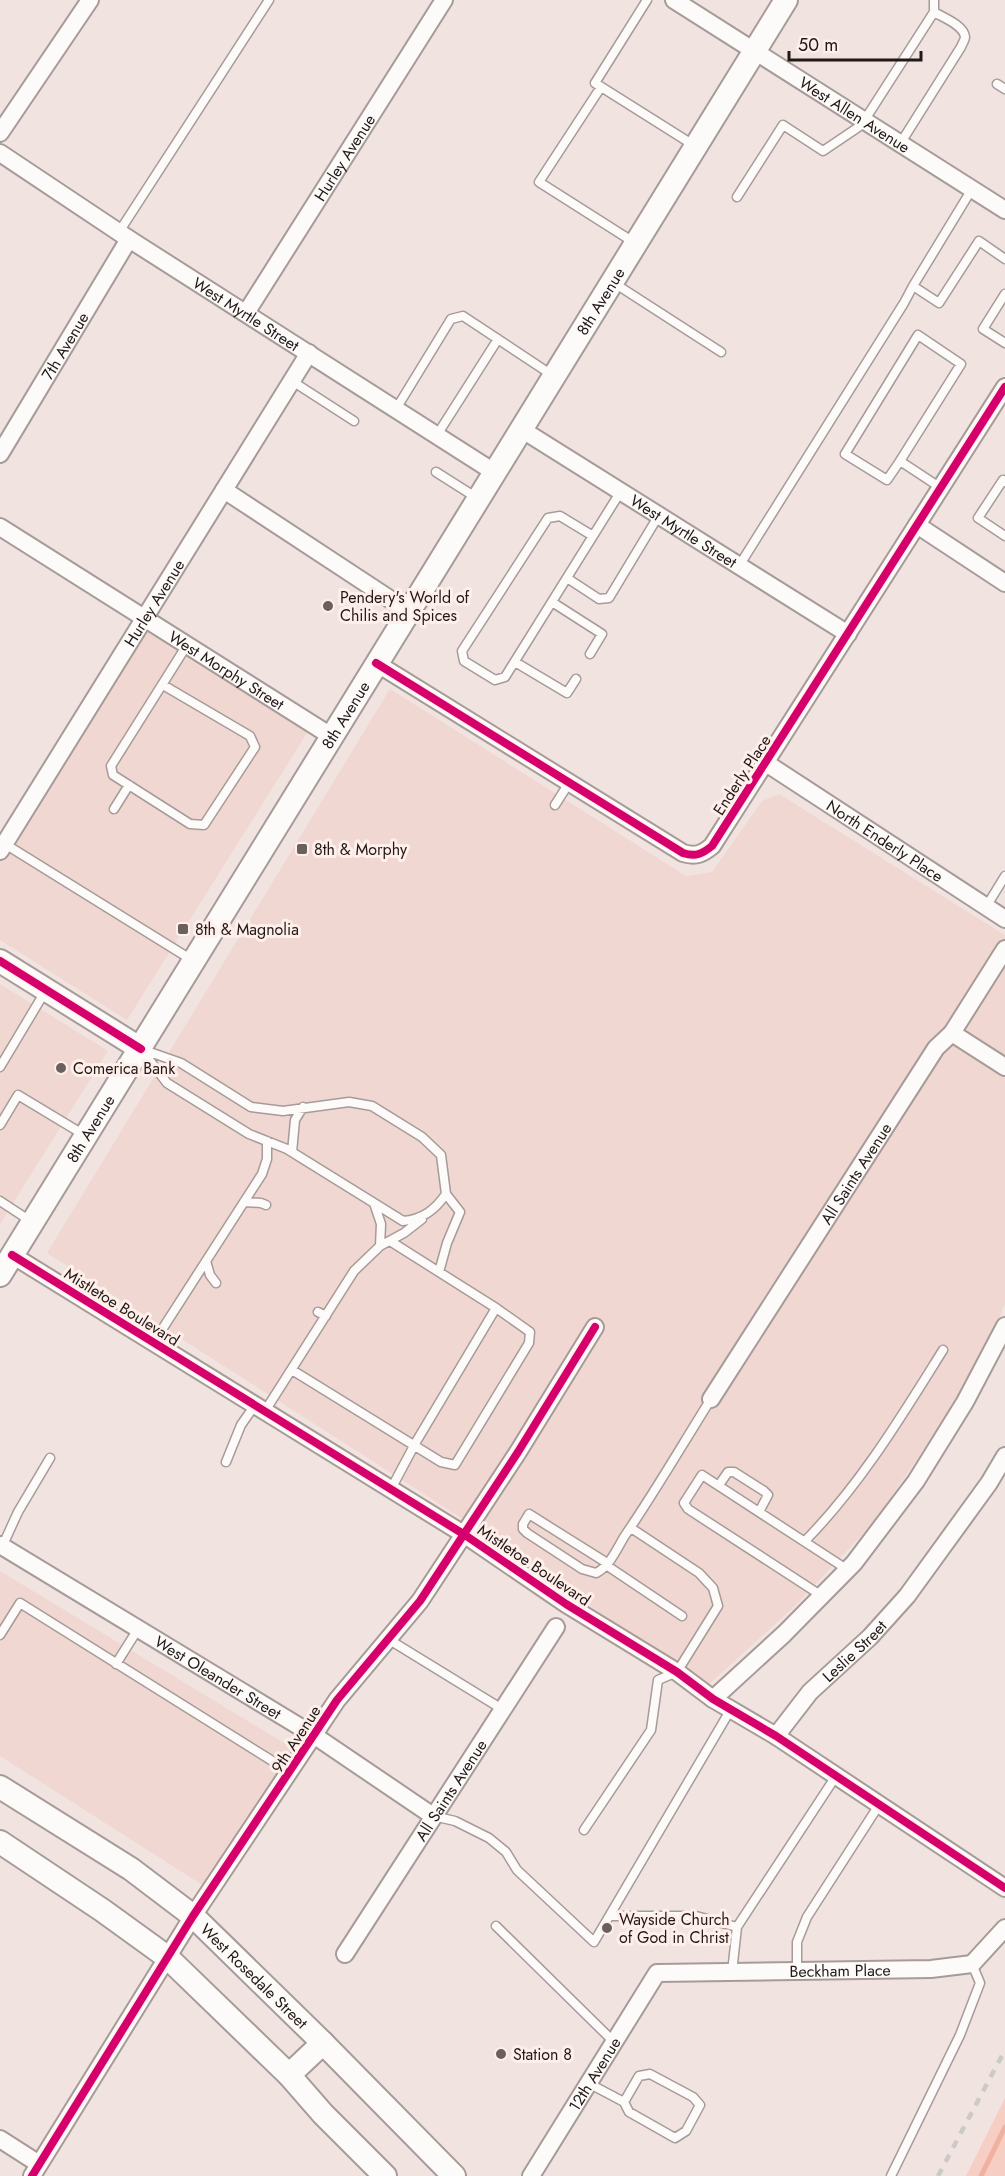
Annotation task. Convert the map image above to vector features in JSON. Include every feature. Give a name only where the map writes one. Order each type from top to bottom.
[{"type":"main road","name":"8th Avenue","points":[[0,1275],[141,1049],[192,960],[786,0]]},
{"type":"main road","points":[[0,961],[141,1049]]},
{"type":"main road","name":"West Rosedale Street","points":[[0,1787],[131,1869],[193,1916],[454,2176]]},
{"type":"main road","points":[[0,1842],[102,1910],[167,1957],[289,2075],[323,2114],[385,2176]]},
{"type":"main road","points":[[289,2075],[323,2043]]},
{"type":"street","points":[[0,133],[90,0]]},
{"type":"street","name":"Hurley Avenue","points":[[246,313],[444,0]]},
{"type":"street","name":"West Allen Avenue","points":[[674,0],[1005,210]]},
{"type":"street","name":"West Myrtle Street","points":[[0,153],[494,472]]},
{"type":"street","name":"7th Avenue","points":[[0,454],[124,235]]},
{"type":"street","name":"Hurley Avenue","points":[[2,848],[309,353]]},
{"type":"street","name":"Enderly Place","points":[[376,663],[684,853],[694,856],[702,854],[712,846],[1005,387]]},
{"type":"street","name":"West Myrtle Street","points":[[521,429],[848,634]]},
{"type":"street","points":[[224,490],[408,611]]},
{"type":"street","points":[[917,525],[1004,580]]},
{"type":"street","name":"West Morphy Street","points":[[0,527],[331,736]]},
{"type":"street","name":"North Enderly Place","points":[[765,764],[1005,919]]},
{"type":"street","name":"All Saints Avenue","points":[[711,1399],[936,1048],[952,1033],[1005,949]]},
{"type":"street","points":[[952,1033],[1005,1067]]},
{"type":"street","name":"Mistletoe Boulevard","points":[[12,1255],[465,1535],[566,1604],[776,1736],[1005,1888]]},
{"type":"street","points":[[713,1698],[848,1569],[916,1481],[965,1402],[1005,1326]]},
{"type":"street","name":"9th Avenue","points":[[35,2170],[193,1916],[338,1700],[420,1601],[465,1535],[595,1327]]},
{"type":"street","name":"Leslie Street","points":[[776,1736],[810,1692],[870,1637],[907,1596],[989,1483],[1005,1456]]},
{"type":"street","name":"West Oleander Street","points":[[1,1547],[315,1736],[433,1816]]},
{"type":"street","name":"All Saints Avenue","points":[[345,1954],[556,1627]]},
{"type":"street","points":[[972,1964],[1005,1929]]},
{"type":"street","name":"Beckham Place","points":[[657,1973],[931,1969],[972,1964]]},
{"type":"street","name":"12th Avenue","points":[[531,2176],[657,1973]]},
{"type":"street","points":[[0,2139],[35,2170]]},
{"type":"lane","points":[[124,235],[269,0]]},
{"type":"lane","points":[[647,0],[595,82],[695,146]]},
{"type":"lane","points":[[737,197],[783,125],[822,151],[865,122],[934,12],[934,0]]},
{"type":"lane","points":[[900,144],[961,47],[964,37],[955,24],[934,12]]},
{"type":"lane","points":[[997,84],[1005,89]]},
{"type":"lane","points":[[602,87],[539,182],[635,243]]},
{"type":"lane","points":[[739,566],[904,303],[972,189]]},
{"type":"lane","points":[[913,286],[939,303],[979,242],[1005,259]]},
{"type":"lane","points":[[612,282],[721,352]]},
{"type":"lane","points":[[1005,294],[982,329],[1005,343]]},
{"type":"lane","points":[[396,410],[451,319],[463,316],[553,375]]},
{"type":"lane","points":[[918,335],[961,364],[900,461],[887,480],[845,454],[918,335]]},
{"type":"lane","points":[[437,435],[498,339]]},
{"type":"lane","points":[[292,381],[354,421]]},
{"type":"lane","points":[[900,461],[941,488]]},
{"type":"lane","points":[[436,472],[478,498]]},
{"type":"lane","points":[[1004,480],[978,518],[1005,536]]},
{"type":"lane","points":[[593,536],[560,516],[548,518],[462,651],[464,661],[495,680],[505,677],[515,662],[621,491]]},
{"type":"lane","points":[[567,578],[599,599],[609,598],[659,515]]},
{"type":"lane","points":[[552,602],[602,634],[590,654]]},
{"type":"lane","points":[[163,685],[250,736],[255,747],[204,825],[190,824],[113,775],[111,766],[187,645]]},
{"type":"lane","points":[[515,662],[567,693],[576,679]]},
{"type":"lane","points":[[555,805],[569,783]]},
{"type":"lane","points":[[114,809],[129,785]]},
{"type":"lane","points":[[2,848],[37,859],[192,960]]},
{"type":"lane","points":[[986,907],[1004,881]]},
{"type":"lane","points":[[0,1067],[46,990]]},
{"type":"lane","points":[[141,1049],[180,1063],[251,1107],[283,1111],[349,1102],[372,1106],[422,1137],[441,1155],[446,1194],[460,1212],[447,1243],[439,1272]]},
{"type":"lane","points":[[141,1049],[167,1083],[249,1134],[292,1152],[403,1221],[417,1219],[432,1212]]},
{"type":"lane","points":[[0,1125],[18,1095],[87,1136]]},
{"type":"lane","points":[[292,1152],[295,1120],[303,1107]]},
{"type":"lane","points":[[154,1342],[265,1167],[267,1141]]},
{"type":"lane","points":[[226,1462],[241,1425],[260,1408],[292,1370],[322,1314],[354,1271],[380,1246],[404,1233],[432,1212],[446,1194]]},
{"type":"lane","points":[[0,1201],[33,1222]]},
{"type":"lane","points":[[244,1202],[266,1205]]},
{"type":"lane","points":[[374,1203],[381,1224],[380,1246]]},
{"type":"lane","points":[[292,1370],[441,1462],[455,1466],[529,1343],[530,1332],[390,1241]]},
{"type":"lane","points":[[206,1261],[210,1275],[216,1283]]},
{"type":"lane","points":[[391,1489],[496,1308]]},
{"type":"lane","points":[[805,1541],[836,1507],[869,1464],[943,1350]]},
{"type":"lane","points":[[682,1616],[606,1564],[529,1514],[523,1524],[527,1533],[582,1569],[596,1573],[602,1570],[606,1564],[631,1528],[711,1399]]},
{"type":"lane","points":[[1,1547],[18,1512],[50,1458]]},
{"type":"lane","points":[[719,1485],[728,1472],[734,1472],[764,1491],[768,1495],[767,1500],[759,1512]]},
{"type":"lane","points":[[822,1596],[688,1509],[684,1503],[702,1475],[848,1569]]},
{"type":"lane","points":[[584,1830],[651,1730],[658,1680],[676,1672],[718,1606],[713,1588],[699,1573],[631,1528]]},
{"type":"lane","points":[[0,1635],[20,1603],[290,1772]]},
{"type":"lane","points":[[117,1664],[138,1629]]},
{"type":"lane","points":[[388,1639],[502,1709]]},
{"type":"lane","points":[[433,1816],[456,1821],[489,1838],[506,1852],[517,1870],[594,1942],[730,1709]]},
{"type":"lane","points":[[732,1972],[737,1927],[836,1776]]},
{"type":"lane","points":[[797,1971],[797,1942],[807,1917],[879,1805]]},
{"type":"lane","points":[[610,1916],[696,1916],[737,1927]]},
{"type":"lane","points":[[496,1926],[614,2042]]},
{"type":"lane","points":[[891,2176],[960,2035],[980,1983],[972,1964]]},
{"type":"lane","points":[[588,2083],[624,2102],[629,2112],[675,2138],[686,2131],[699,2105],[693,2097],[650,2074],[639,2076],[624,2102]]},
{"type":"shaded area","points":[[145,618],[312,725],[127,1020],[0,940],[0,835],[7,839]]},
{"type":"shaded area","points":[[390,689],[686,876],[712,872],[762,801],[779,794],[1005,935],[1005,1304],[977,1371],[873,1523],[795,1606],[707,1686],[449,1510],[47,1253]]},
{"type":"shaded area","points":[[0,984],[108,1051],[0,1224]]},
{"type":"shaded area","points":[[0,1571],[294,1749],[204,1886],[0,1756]]},
{"type":"shaded area","points":[[1005,2098],[1005,2176],[966,2176]]},
{"type":"waterway","points":[[981,2176],[1005,2127]]},
{"type":"railway","points":[[938,2176],[1005,2050]]},
{"type":"cycle path","points":[[376,663],[683,853],[692,855],[702,853],[712,846],[1005,387]]},
{"type":"cycle path","points":[[0,961],[141,1049]]},
{"type":"cycle path","points":[[12,1255],[465,1535],[566,1604],[677,1672],[713,1699],[776,1736],[1005,1888]]},
{"type":"cycle path","points":[[32,2176],[193,1916],[337,1700],[420,1601],[518,1452],[595,1327]]},
{"type":"place","name":"Pendery's World of Chilis and Spices","points":[[328,606]]},
{"type":"place","name":"8th & Morphy","points":[[302,849]]},
{"type":"place","name":"8th & Magnolia","points":[[183,929]]},
{"type":"place","name":"Comerica Bank","points":[[61,1068]]},
{"type":"place","name":"Wayside Church of God in Christ","points":[[607,1928]]},
{"type":"place","name":"Station 8","points":[[501,2054]]}]
